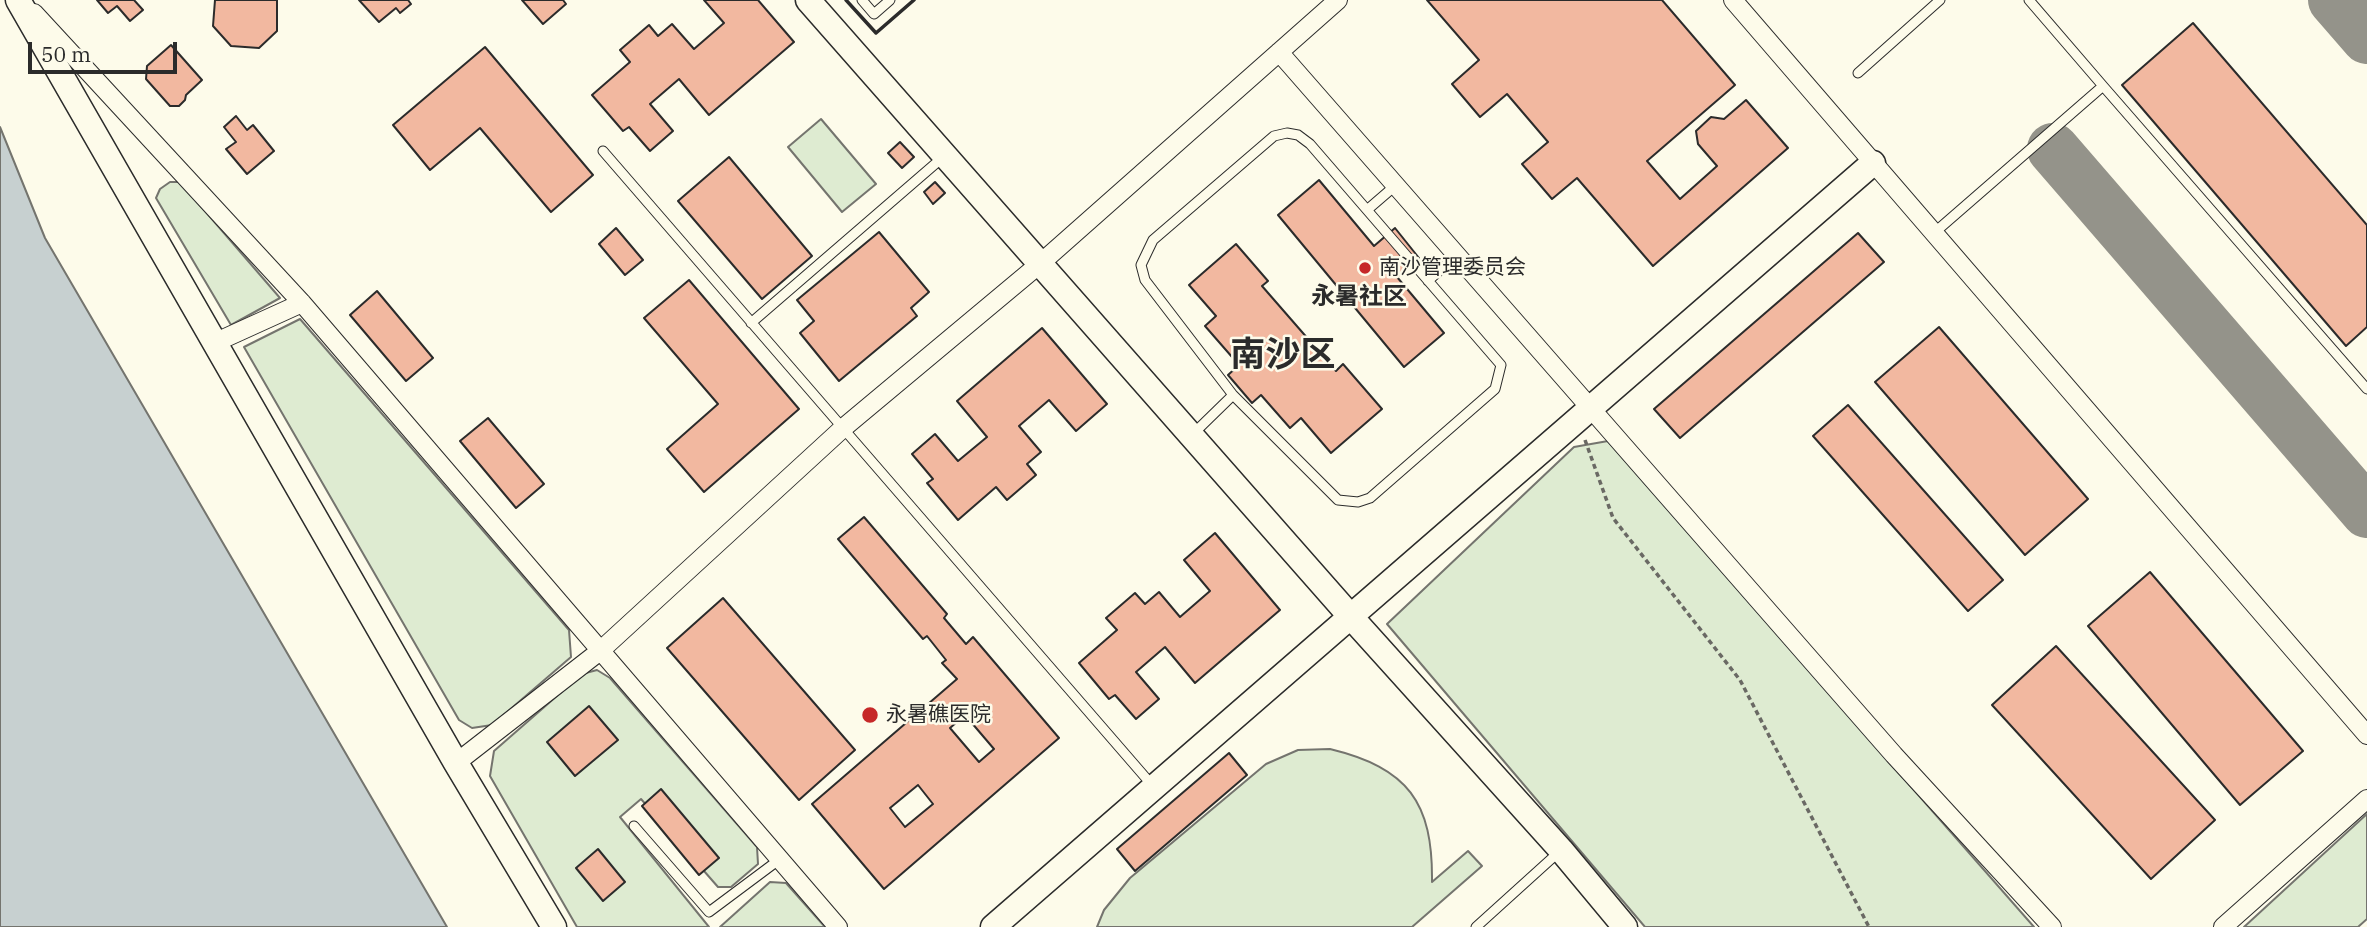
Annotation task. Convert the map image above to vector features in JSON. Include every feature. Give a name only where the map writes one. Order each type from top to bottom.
[{"type":"street","points":[[20,0],[302,303],[838,927]]},
{"type":"street","points":[[20,0],[214,343],[456,763],[554,927]]},
{"type":"street","points":[[808,0],[944,157],[1042,262],[1351,617],[1561,850],[1625,927]]},
{"type":"street","points":[[456,763],[600,651],[842,429],[1042,262],[1338,0]]},
{"type":"street","points":[[1733,0],[2367,735]]},
{"type":"street","points":[[1279,51],[1457,255],[1583,413],[2052,927]]},
{"type":"street","points":[[993,927],[1873,163]]},
{"type":"street","points":[[214,343],[302,303]]},
{"type":"street","points":[[2223,927],[2367,800]]},
{"type":"lane","points":[[862,0],[874,14],[890,0]]},
{"type":"lane","points":[[1858,73],[1940,0]]},
{"type":"lane","points":[[2029,0],[2367,388]]},
{"type":"lane","points":[[1934,233],[2103,86]]},
{"type":"lane","points":[[1287,132],[1298,135],[1310,144],[1428,281],[1501,365],[1499,377],[1495,389],[1370,498],[1358,502],[1338,500],[1233,395],[1145,279],[1141,265],[1145,250],[1153,240],[1274,135],[1287,132]]},
{"type":"lane","points":[[603,151],[1153,786]]},
{"type":"lane","points":[[751,323],[944,157]]},
{"type":"lane","points":[[1367,210],[1396,185]]},
{"type":"lane","points":[[1428,281],[1457,255]]},
{"type":"lane","points":[[1193,434],[1233,395]]},
{"type":"lane","points":[[634,827],[709,912],[780,859]]},
{"type":"lane","points":[[1476,927],[1561,850]]},
{"type":"path","points":[[1583,413],[1614,518],[1740,681],[1869,927]]},
{"type":"green space","points":[[821,119],[876,184],[842,212],[788,147]]},
{"type":"green space","points":[[170,182],[180,182],[280,298],[231,325],[156,198],[160,189]]},
{"type":"green space","points":[[300,319],[569,630],[571,657],[492,725],[472,728],[459,720],[244,347]]},
{"type":"green space","points":[[1608,441],[2034,927],[1645,927],[1387,624],[1574,447]]},
{"type":"green space","points":[[597,670],[610,678],[757,847],[758,864],[731,887],[718,887],[641,799],[620,817],[709,927],[577,927],[490,776],[494,751],[582,674]]},
{"type":"green space","points":[[1330,749],[1379,767],[1397,778],[1411,793],[1421,810],[1427,830],[1432,882],[1468,851],[1482,866],[1412,927],[1097,927],[1104,910],[1130,878],[1266,764],[1298,750]]},
{"type":"green space","points":[[2367,814],[2367,919],[2358,927],[2244,927]]},
{"type":"green space","points":[[770,882],[786,883],[825,927],[720,927]]},
{"type":"shaded area","points":[[0,127],[45,238],[447,927],[0,927]]},
{"type":"building","points":[[97,0],[134,0],[143,10],[130,21],[117,6],[108,13]]},
{"type":"building","points":[[215,0],[277,0],[277,31],[259,48],[231,46],[213,26]]},
{"type":"building","points":[[359,0],[408,0],[411,4],[400,13],[396,8],[379,22]]},
{"type":"building","points":[[522,0],[563,0],[566,4],[543,24]]},
{"type":"building","points":[[704,0],[758,0],[794,42],[709,115],[679,79],[650,104],[673,131],[650,151],[629,127],[623,131],[592,95],[630,62],[620,50],[649,25],[658,36],[672,24],[694,49],[724,23]]},
{"type":"building","points":[[1427,0],[1662,0],[1735,85],[1647,161],[1680,199],[1717,166],[1698,144],[1696,131],[1711,117],[1724,119],[1746,100],[1788,148],[1653,266],[1577,178],[1552,199],[1522,164],[1548,142],[1507,94],[1480,117],[1452,84],[1479,60]]},
{"type":"building","points":[[2193,23],[2367,225],[2367,327],[2346,346],[2122,85]]},
{"type":"building","points":[[171,45],[202,80],[179,106],[170,106],[146,79],[147,66]]},
{"type":"building","points":[[485,47],[593,175],[551,212],[480,128],[430,170],[393,125]]},
{"type":"building","points":[[236,116],[247,130],[253,125],[274,151],[247,174],[226,149],[236,142],[224,127]]},
{"type":"building","points":[[900,142],[914,157],[902,168],[888,153]]},
{"type":"building","points":[[729,157],[812,256],[762,299],[678,201]]},
{"type":"building","name":"南沙管理委员会","points":[[1319,180],[1374,246],[1395,228],[1419,258],[1397,277],[1444,333],[1404,367],[1278,215]]},
{"type":"building","points":[[935,182],[945,193],[933,204],[924,192]]},
{"type":"building","points":[[616,228],[643,260],[625,275],[599,244]]},
{"type":"building","points":[[879,232],[929,292],[911,308],[917,316],[839,381],[800,333],[814,321],[797,300]]},
{"type":"building","points":[[1858,233],[1884,262],[1680,438],[1654,409]]},
{"type":"building","points":[[1236,244],[1268,281],[1262,286],[1336,371],[1343,364],[1382,409],[1331,453],[1301,418],[1290,428],[1261,395],[1252,403],[1228,375],[1239,365],[1205,326],[1216,316],[1189,285]]},
{"type":"building","points":[[689,280],[799,409],[704,492],[667,449],[718,404],[644,318]]},
{"type":"building","points":[[377,291],[433,358],[406,381],[350,315]]},
{"type":"building","points":[[1939,327],[2088,499],[2025,555],[1875,382]]},
{"type":"building","points":[[1042,328],[1107,404],[1076,431],[1049,400],[1019,426],[1041,452],[1027,464],[1036,475],[1007,500],[996,487],[958,520],[927,483],[933,479],[912,454],[935,434],[958,461],[987,437],[957,401]]},
{"type":"building","points":[[1848,405],[2003,580],[1968,611],[1813,436]]},
{"type":"building","points":[[488,418],[544,484],[516,508],[460,441]]},
{"type":"building","points":[[864,517],[947,614],[944,618],[966,644],[973,637],[1059,738],[884,889],[812,804],[957,679],[942,663],[946,660],[927,636],[923,639],[838,539]],"holes":[[[965,715],[994,749],[979,762],[950,728]],[[918,785],[933,804],[905,827],[890,808]]]},
{"type":"building","points":[[1215,533],[1280,610],[1195,683],[1165,647],[1136,672],[1159,699],[1136,719],[1115,695],[1109,699],[1079,663],[1117,630],[1106,618],[1135,593],[1145,604],[1159,592],[1180,617],[1210,591],[1184,560]]},
{"type":"building","points":[[2150,572],[2303,751],[2240,805],[2088,626]]},
{"type":"building","points":[[723,598],[855,750],[799,800],[667,648]]},
{"type":"building","points":[[2056,646],[2215,820],[2151,879],[1992,705]]},
{"type":"building","points":[[589,706],[618,740],[575,776],[547,742]]},
{"type":"building","points":[[1229,753],[1247,775],[1135,871],[1117,849]]},
{"type":"building","points":[[661,789],[719,858],[699,875],[642,806]]},
{"type":"building","points":[[598,849],[625,882],[603,901],[576,868]]},
{"type":"taxiway","points":[[2334,0],[2367,38]]},
{"type":"taxiway","points":[[2053,149],[2367,512]]},
{"type":"wall","points":[[846,0],[876,33],[914,0]]},
{"type":"place","name":"南沙管理委员会","points":[[1365,268]]},
{"type":"place","name":"永暑礁医院","points":[[870,715]]},
{"type":"district","name":"永暑社区","points":[[1359,297]]},
{"type":"district","name":"南沙区","points":[[1283,356]]}]
